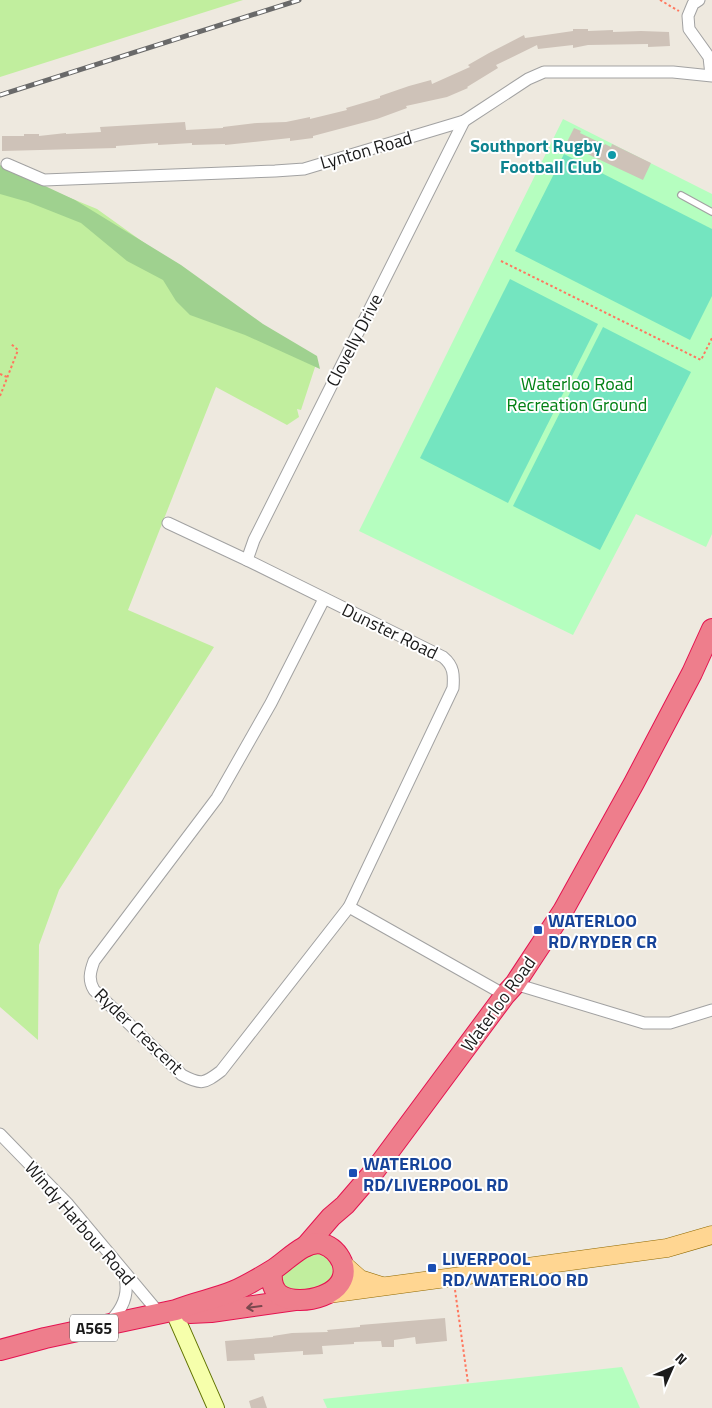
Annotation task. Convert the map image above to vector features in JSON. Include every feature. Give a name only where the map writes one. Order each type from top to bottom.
[{"type":"highway","name":"Waterloo Road","points":[[306,1246],[376,1169],[510,989],[563,911],[634,783],[692,673],[712,629]]},
{"type":"highway","name":"Waterloo Road","points":[[340,1258],[336,1239],[337,1229],[345,1205]]},
{"type":"highway","points":[[306,1246],[324,1244],[340,1258]]},
{"type":"highway","name":"A565","points":[[0,1350],[169,1311],[233,1292],[272,1271],[306,1246]]},
{"type":"highway","name":"A565","points":[[169,1311],[196,1314],[277,1304],[328,1294],[335,1290],[342,1278],[343,1270],[340,1258]]},
{"type":"highway","name":"A565","points":[[272,1271],[273,1285],[280,1295],[287,1298],[302,1299]]},
{"type":"main road","points":[[328,1294],[362,1291],[382,1286],[667,1248],[712,1236]]},
{"type":"main road","points":[[340,1258],[360,1279],[382,1286]]},
{"type":"street","points":[[699,0],[693,4],[688,16],[689,28],[709,57],[711,75]]},
{"type":"street","name":"Lynton Road","points":[[4,163],[44,180],[304,169],[464,121],[528,79],[544,72],[673,72],[711,75]]},
{"type":"street","name":"Clovelly Drive","points":[[247,560],[254,540],[464,121]]},
{"type":"street","name":"Dunster Road","points":[[168,523],[443,657],[451,664],[454,675],[453,688],[348,908]]},
{"type":"street","name":"Ryder Crescent","points":[[324,599],[271,702],[217,798],[94,962],[90,972],[90,983],[94,990],[182,1075],[194,1081],[207,1082],[221,1071],[348,908]]},
{"type":"street","points":[[348,908],[510,989],[644,1023],[670,1023],[712,1010]]},
{"type":"street","name":"Windy Harbour Road","points":[[0,1134],[61,1197],[124,1271],[169,1311]]},
{"type":"street","points":[[106,1325],[117,1314],[126,1296],[127,1285],[124,1271]]},
{"type":"street","points":[[169,1311],[216,1408]]},
{"type":"lane","points":[[681,195],[712,212]]},
{"type":"path","points":[[660,0],[688,16]]},
{"type":"path","points":[[501,261],[701,360],[712,338]]},
{"type":"path","points":[[0,396],[18,350],[10,344]]},
{"type":"path","points":[[0,374],[7,377]]},
{"type":"path","points":[[453,1278],[468,1383]]},
{"type":"green space","points":[[0,0],[243,0],[0,77]]},
{"type":"green space","name":"Waterloo Road Recreation Ground","points":[[563,119],[712,194],[712,534],[706,547],[636,514],[573,635],[359,531]]},
{"type":"green space","points":[[564,154],[712,229],[712,296],[690,340],[515,251]]},
{"type":"green space","points":[[0,165],[75,200],[181,265],[263,324],[317,356],[320,369],[245,335],[190,315],[176,301],[163,280],[127,261],[81,223],[28,202],[0,194]]},
{"type":"green space","points":[[0,169],[97,209],[263,328],[317,361],[301,410],[297,409],[299,417],[287,425],[216,387],[128,610],[214,647],[59,890],[39,945],[38,1040],[0,1007]]},
{"type":"green space","points":[[510,279],[598,324],[508,503],[420,458]]},
{"type":"green space","points":[[603,327],[691,372],[600,550],[513,506]]},
{"type":"green space","points":[[316,1250],[330,1263],[333,1273],[331,1278],[321,1286],[313,1289],[284,1288],[279,1282],[282,1271]]},
{"type":"green space","points":[[622,1367],[640,1408],[327,1408],[323,1399]]},
{"type":"building","points":[[573,29],[588,29],[588,31],[613,30],[613,32],[669,32],[670,46],[648,47],[648,44],[588,45],[573,48],[573,45],[538,49],[537,45],[496,65],[498,68],[468,88],[447,97],[406,106],[407,108],[377,119],[313,136],[313,138],[290,141],[290,138],[225,145],[192,145],[192,143],[158,145],[158,143],[116,146],[116,148],[2,151],[2,136],[101,132],[100,127],[185,122],[186,130],[223,128],[257,123],[286,122],[310,117],[310,119],[347,110],[346,108],[380,98],[380,96],[409,86],[431,80],[432,84],[470,67],[468,65],[524,35],[525,38],[573,31]]},
{"type":"building","name":"Southport Rugby Football Club","points":[[574,128],[605,145],[611,147],[612,144],[651,163],[643,180],[566,144]]},
{"type":"building","points":[[445,1318],[447,1341],[416,1344],[415,1337],[394,1340],[394,1347],[382,1347],[381,1341],[354,1342],[354,1344],[322,1346],[323,1354],[303,1355],[303,1351],[254,1354],[255,1360],[227,1361],[225,1341],[273,1337],[292,1333],[328,1332],[327,1330],[360,1327],[360,1325]]},
{"type":"building","points":[[263,1396],[267,1408],[251,1408],[249,1401]]},
{"type":"railway","points":[[0,95],[299,0]]},
{"type":"place","name":"Southport Rugby Football Club","points":[[612,155]]},
{"type":"place","name":"WATERLOO RD/RYDER CR","points":[[538,930]]},
{"type":"place","name":"WATERLOO RD/LIVERPOOL RD","points":[[353,1173]]},
{"type":"place","name":"LIVERPOOL RD/WATERLOO RD","points":[[432,1268]]}]
